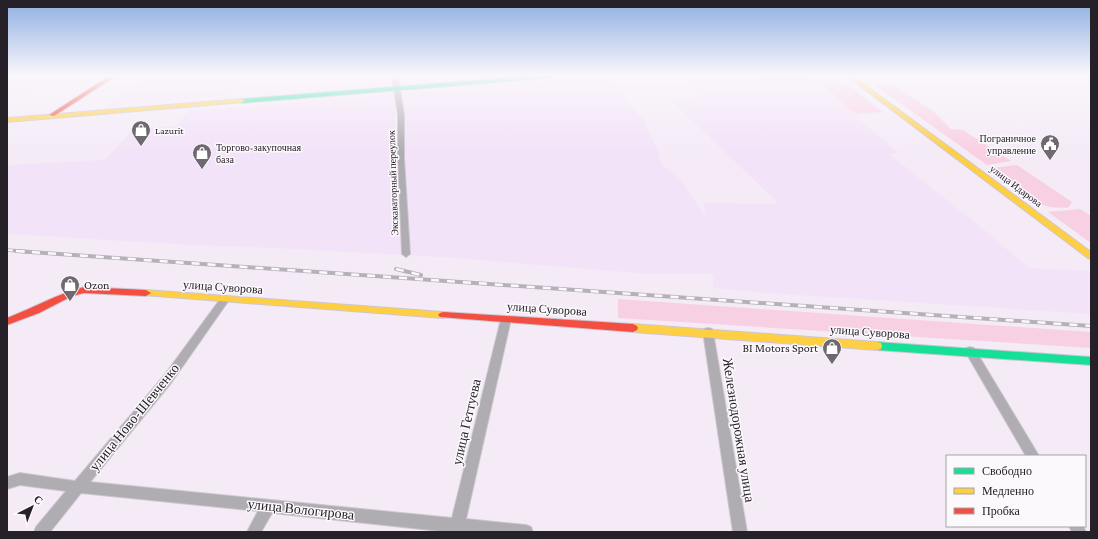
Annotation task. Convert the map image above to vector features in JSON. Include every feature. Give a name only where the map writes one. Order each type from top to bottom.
[{"type":"main road","points":[[49,116],[73,101]]},
{"type":"main road","points":[[7,120],[234,101]]},
{"type":"main road","name":"улица Идарова","points":[[884,101],[1091,256]]},
{"type":"main road","name":"улица Идарова","points":[[891,101],[1091,248]]},
{"type":"main road","name":"улица Суворова","points":[[7,322],[36,311],[69,294],[84,290],[708,332],[1091,361]]},
{"type":"street","name":"Экскаваторный переулок","points":[[399,101],[401,115],[401,158],[406,254]]},
{"type":"street","name":"улица Ново-Шевченко","points":[[41,532],[166,380],[224,300]]},
{"type":"street","name":"улица Геттуева","points":[[457,529],[506,319]]},
{"type":"street","name":"Железнодорожная улица","points":[[708,332],[740,532]]},
{"type":"street","points":[[970,352],[1033,455]]},
{"type":"street","name":"улица Вологирова","points":[[7,483],[20,479],[77,487],[268,506],[457,529],[526,532]]},
{"type":"street","points":[[254,532],[268,506]]},
{"type":"shaded area","points":[[113,101],[162,101],[108,106]]},
{"type":"shaded area","points":[[308,101],[395,101],[396,175],[405,174],[401,101],[628,101],[644,121],[658,151],[661,164],[680,179],[705,216],[704,203],[773,204],[777,202],[672,101],[870,101],[886,113],[855,115],[898,153],[889,154],[977,224],[1029,268],[1091,271],[1091,314],[766,293],[713,288],[713,276],[711,274],[652,274],[441,257],[7,234],[7,165],[105,160],[134,128],[177,126],[188,111]]},
{"type":"shaded area","points":[[841,101],[868,101],[882,112],[855,113]]},
{"type":"shaded area","points":[[897,101],[917,101],[934,112],[951,129],[963,130],[1011,161],[987,165]]},
{"type":"shaded area","points":[[1017,165],[1072,202],[1068,208],[1050,207],[1034,201],[1019,191],[992,168]]},
{"type":"shaded area","points":[[1080,209],[1091,216],[1091,243],[1048,212]]},
{"type":"shaded area","points":[[618,299],[1091,332],[1091,348],[618,318]]},
{"type":"railway","points":[[7,250],[31,252]]},
{"type":"railway","points":[[16,251],[1091,326]]},
{"type":"railway","points":[[396,269],[421,275]]},
{"type":"traffic: fast","points":[[877,346],[1091,361]]},
{"type":"traffic: slow","points":[[7,120],[240,101]]},
{"type":"traffic: slow","points":[[884,101],[1091,256]]},
{"type":"traffic: slow","points":[[146,293],[443,315]]},
{"type":"traffic: slow","points":[[633,328],[877,346]]},
{"type":"traffic: jam","points":[[52,115],[74,101]]},
{"type":"traffic: jam","points":[[7,322],[36,311],[69,294],[84,290],[146,293]]},
{"type":"traffic: jam","points":[[443,315],[633,328]]},
{"type":"place","name":"Lazurit","points":[[141,147]]},
{"type":"place","name":"Пограничное управление","points":[[1050,161]]},
{"type":"place","name":"Торгово-закупочная база","points":[[202,170]]},
{"type":"place","name":"Ozon","points":[[70,302]]},
{"type":"place","name":"BI Motors Sport","points":[[832,365]]}]
